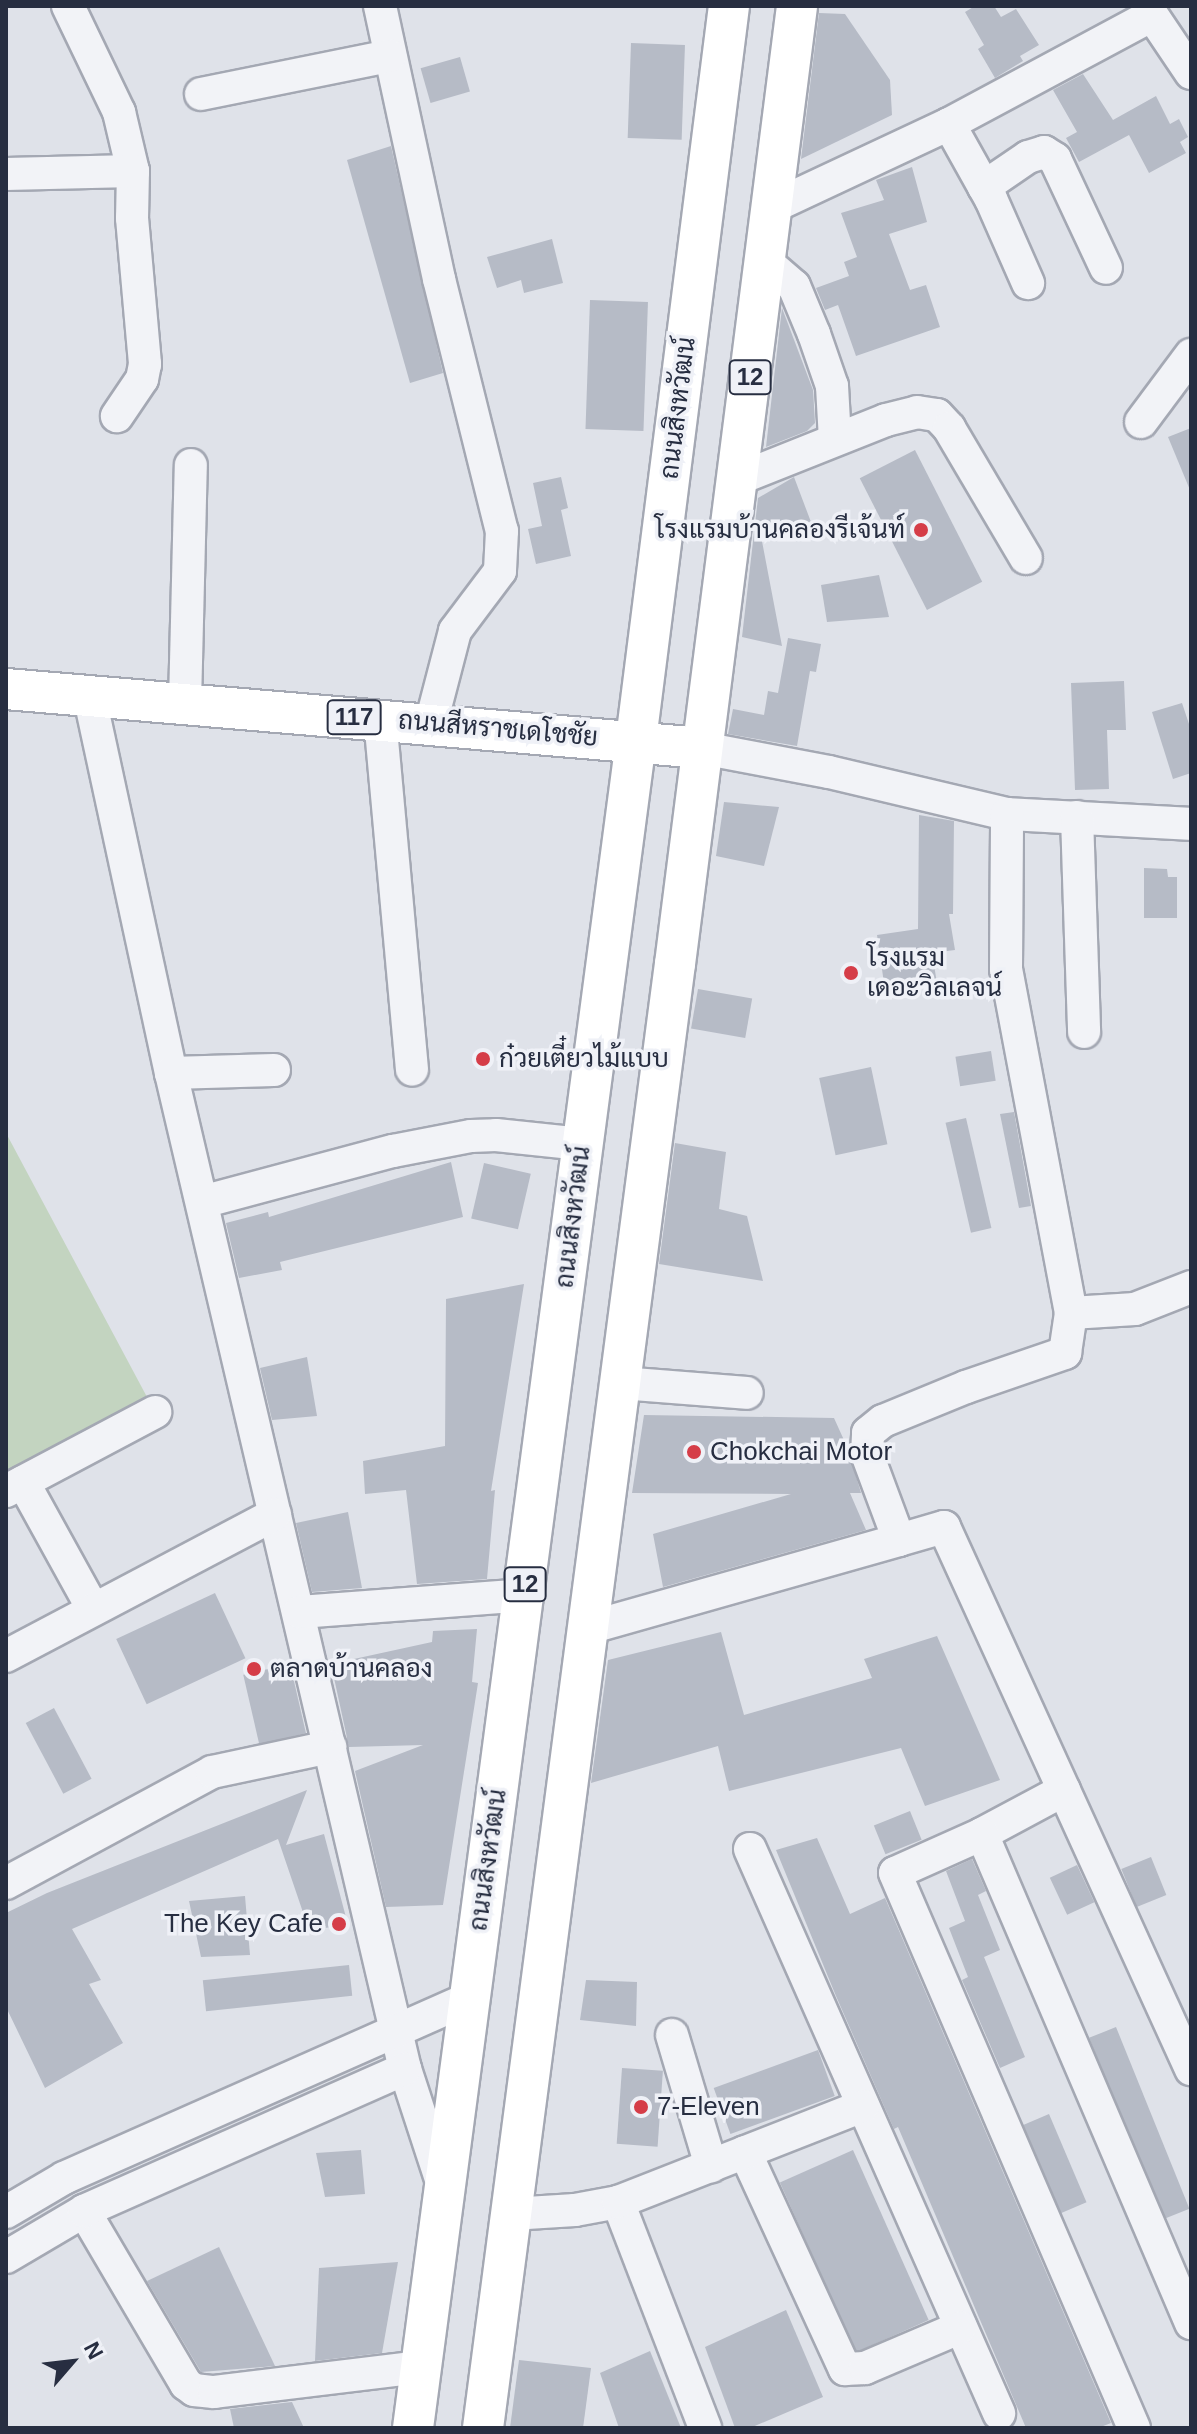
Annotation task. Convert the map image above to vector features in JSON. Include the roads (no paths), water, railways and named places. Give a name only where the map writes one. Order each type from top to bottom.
[{"type":"main road","name":"ถนนสิงหวัฒน์","points":[[413,2428],[636,740],[729,6]]},
{"type":"main road","name":"12","points":[[483,2428],[621,1383],[797,6]]},
{"type":"main road","name":"ถนนสีหราชเดโชชัย","points":[[6,689],[380,718],[702,748]]},
{"type":"street","points":[[68,6],[119,112],[133,171],[133,231],[145,364],[142,379],[117,416]]},
{"type":"street","points":[[380,6],[439,279],[502,531],[500,571],[455,631],[431,723]]},
{"type":"street","points":[[772,207],[949,124],[1148,10],[1191,73]]},
{"type":"street","points":[[201,94],[390,56]]},
{"type":"street","points":[[949,124],[984,187],[1028,283]]},
{"type":"street","points":[[984,187],[1028,157],[1044,152],[1055,159],[1106,268]]},
{"type":"street","points":[[6,174],[133,171]]},
{"type":"street","points":[[765,261],[794,286],[814,334],[832,386],[835,439]]},
{"type":"street","points":[[1141,422],[1191,355]]},
{"type":"street","points":[[738,479],[835,439],[917,412],[937,415],[949,428],[1026,558]]},
{"type":"street","points":[[185,703],[191,465]]},
{"type":"street","points":[[89,694],[171,1073],[405,2069],[443,2185]]},
{"type":"street","points":[[380,718],[412,1070]]},
{"type":"street","points":[[702,748],[829,772],[1007,814],[1191,824]]},
{"type":"street","points":[[899,1540],[867,1454],[868,1433],[883,1421],[966,1387],[1065,1353],[1071,1313],[1006,969],[1007,814]]},
{"type":"street","points":[[1077,817],[1084,1032]]},
{"type":"street","points":[[171,1073],[274,1070]]},
{"type":"street","points":[[202,1202],[393,1151],[471,1136],[496,1135],[582,1144]]},
{"type":"street","points":[[1071,1313],[1135,1309],[1191,1287]]},
{"type":"street","points":[[621,1383],[747,1393]]},
{"type":"street","points":[[93,1609],[14,1487],[155,1412]]},
{"type":"street","points":[[6,1656],[275,1514]]},
{"type":"street","points":[[588,1628],[944,1527],[1191,2069]]},
{"type":"street","points":[[299,1612],[523,1595]]},
{"type":"street","points":[[6,1883],[212,1772],[330,1747]]},
{"type":"street","points":[[1064,1790],[982,1834],[895,1873],[1134,2428]]},
{"type":"street","points":[[982,1834],[1191,2323]]},
{"type":"street","points":[[750,1849],[999,2413]]},
{"type":"street","points":[[6,2212],[64,2178],[470,1998]]},
{"type":"street","points":[[672,2035],[711,2166]]},
{"type":"street","points":[[6,2257],[84,2211],[405,2069]]},
{"type":"street","points":[[511,2214],[575,2210],[618,2202],[863,2106]]},
{"type":"street","points":[[745,2152],[845,2369],[851,2372],[865,2368],[961,2327]]},
{"type":"street","points":[[618,2202],[705,2428]]},
{"type":"street","points":[[84,2211],[191,2389],[214,2392],[421,2367]]},
{"type":"place","name":"โรงแรมบ้านคลองรีเจ้นท์","points":[[921,530]]},
{"type":"place","name":"โรงแรม เดอะวิลเลจน์","points":[[851,973]]},
{"type":"place","name":"ก๋วยเตี๋ยวไม้แบบ","points":[[483,1059]]},
{"type":"place","name":"Chokchai Motor","points":[[694,1452]]},
{"type":"place","name":"ตลาดบ้านคลอง","points":[[254,1669]]},
{"type":"place","name":"The Key Cafe","points":[[339,1924]]},
{"type":"place","name":"7-Eleven","points":[[641,2107]]}]
